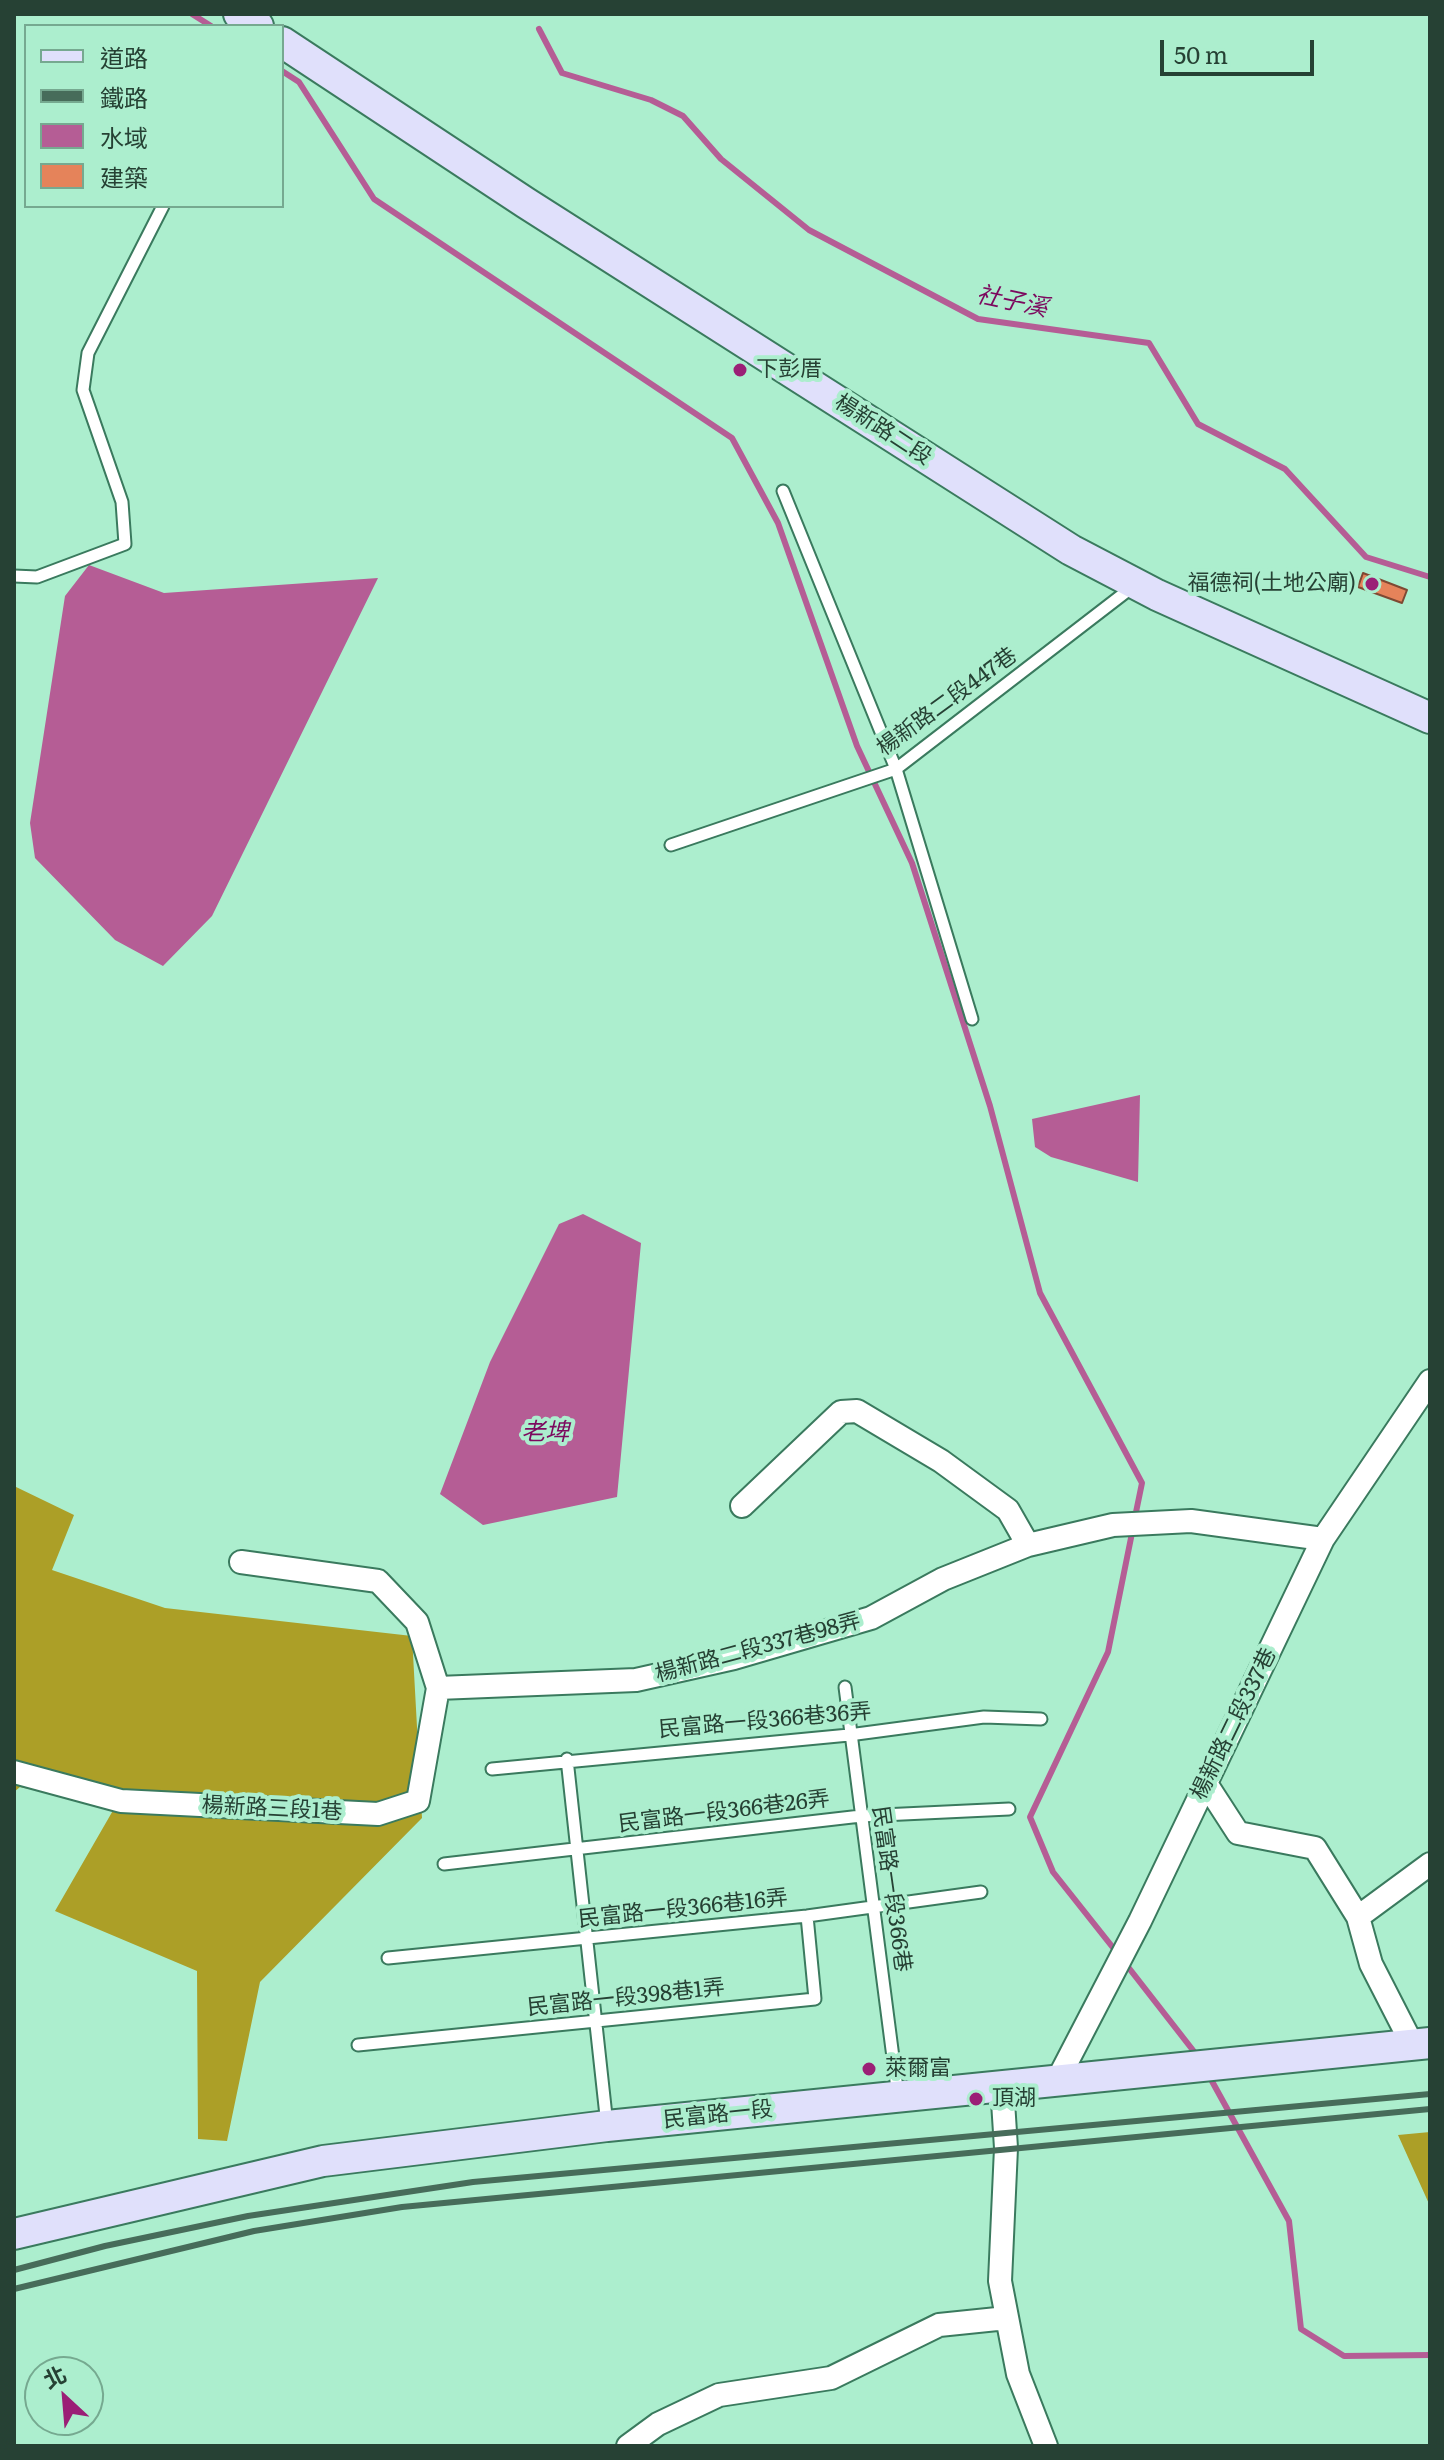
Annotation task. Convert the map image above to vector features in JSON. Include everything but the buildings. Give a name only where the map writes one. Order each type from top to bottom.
[{"type":"street","name":"楊新路二段","points":[[284,43],[526,203],[1037,529],[1135,585],[1430,718]]},
{"type":"street","name":"楊新路二段337巷","points":[[1058,2079],[1121,1958],[1323,1539],[1430,1381]]},
{"type":"street","points":[[742,1506],[841,1412],[857,1411],[941,1461],[1008,1510],[1028,1545]]},
{"type":"street","name":"楊新路二段337巷98弄","points":[[438,1688],[636,1680],[734,1658],[871,1618],[943,1579],[1028,1545],[1113,1525],[1191,1521],[1323,1539]]},
{"type":"street","points":[[241,1562],[378,1581],[417,1622],[438,1688]]},
{"type":"street","name":"楊新路三段1巷","points":[[14,1772],[121,1801],[378,1814],[418,1801],[438,1688]]},
{"type":"street","points":[[1205,1782],[1238,1833],[1315,1848],[1358,1917],[1371,1964],[1421,2043]]},
{"type":"street","points":[[1358,1917],[1430,1864]]},
{"type":"street","name":"民富路一段","points":[[14,2234],[285,2168],[607,2126],[1421,2043]]},
{"type":"street","points":[[1002,2086],[1006,2148],[1000,2281],[1018,2374],[1046,2446]]},
{"type":"street","points":[[628,2446],[658,2435],[719,2395],[831,2378],[939,2325],[1007,2318]]},
{"type":"lane","points":[[14,576],[37,577],[125,544],[122,502],[83,390],[88,353],[162,208]]},
{"type":"lane","points":[[783,491],[896,769],[972,1019]]},
{"type":"lane","name":"楊新路二段447巷","points":[[671,845],[896,769],[1135,585]]},
{"type":"lane","name":"民富路一段366巷","points":[[845,1687],[898,2097]]},
{"type":"lane","name":"民富路一段366巷36弄","points":[[492,1769],[567,1759],[849,1735],[984,1717],[1041,1719]]},
{"type":"lane","points":[[567,1759],[580,1849],[607,2126]]},
{"type":"lane","name":"民富路一段366巷26弄","points":[[444,1864],[861,1816],[1009,1809]]},
{"type":"lane","name":"民富路一段366巷16弄","points":[[388,1958],[807,1916],[981,1892]]},
{"type":"lane","name":"民富路一段398巷1弄","points":[[358,2045],[815,1999],[807,1916]]},
{"type":"shaded area","points":[[14,1486],[74,1515],[52,1570],[165,1608],[412,1636],[422,1818],[260,1982],[227,2141],[198,2139],[197,1971],[55,1911],[115,1807],[20,1787],[14,1792]]},
{"type":"shaded area","points":[[1430,2132],[1430,2206],[1398,2135]]},
{"type":"water","points":[[89,565],[164,593],[378,578],[212,916],[163,966],[115,940],[35,858],[30,823],[65,596]]},
{"type":"water","points":[[1140,1095],[1138,1182],[1051,1157],[1035,1147],[1032,1119]]},
{"type":"water","name":"老埤","points":[[583,1214],[641,1243],[617,1497],[483,1525],[440,1494],[490,1362],[559,1224]]},
{"type":"waterway","points":[[192,14],[208,24]]},
{"type":"waterway","name":"社子溪","points":[[539,29],[562,73],[651,100],[683,116],[721,159],[809,230],[978,319],[1149,343],[1198,424],[1285,469],[1366,557],[1430,577]]},
{"type":"waterway","points":[[284,72],[299,82],[374,199],[732,438],[778,523],[857,746],[912,863],[990,1106],[1040,1293],[1142,1483],[1135,1517]]},
{"type":"waterway","points":[[1118,1954],[1053,1872],[1030,1817],[1108,1652],[1133,1528]]},
{"type":"waterway","points":[[1125,1963],[1199,2058]]},
{"type":"waterway","points":[[1208,2074],[1289,2221],[1301,2329],[1344,2356],[1430,2355]]},
{"type":"railway","points":[[14,2270],[105,2246],[248,2216],[473,2182],[1430,2094]]},
{"type":"railway","points":[[14,2289],[254,2231],[402,2207],[1430,2109]]},
{"type":"place","name":"下彭厝","points":[[740,370]]},
{"type":"place","name":"福德祠(土地公廟)","points":[[1372,584]]},
{"type":"place","name":"萊爾富","points":[[869,2069]]},
{"type":"place","name":"頂湖","points":[[976,2099]]}]
